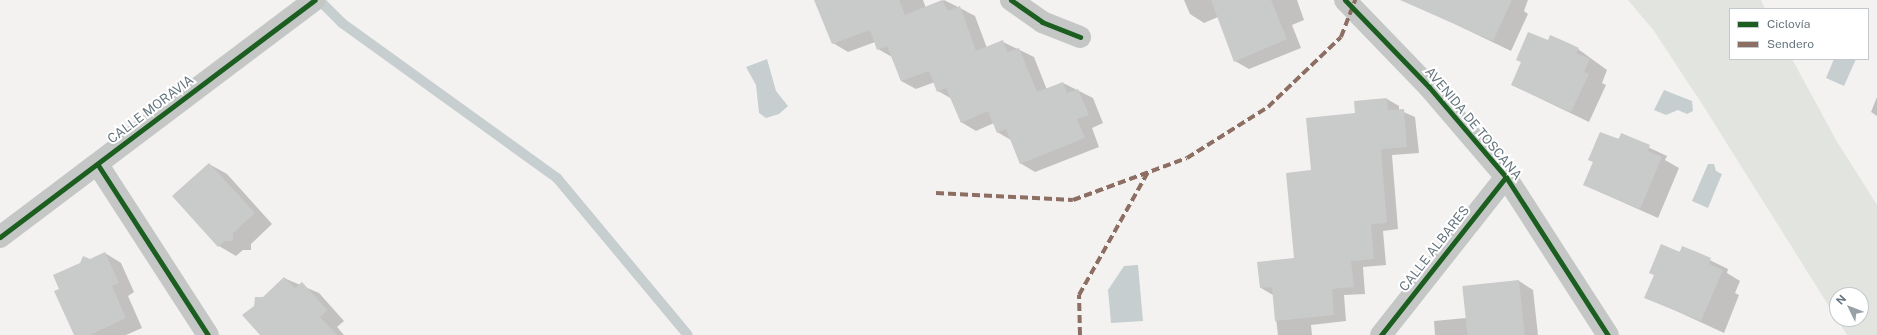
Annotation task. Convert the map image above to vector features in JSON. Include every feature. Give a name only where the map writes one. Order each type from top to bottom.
[{"type":"street","name":"CALLE MORAVIA","points":[[0,237],[98,165],[315,0]]},
{"type":"street","points":[[1011,0],[1042,22],[1080,37]]},
{"type":"street","name":"AVENIDA DE TOSCANA","points":[[1345,0],[1429,87],[1506,177],[1608,335]]},
{"type":"street","points":[[98,165],[208,335]]},
{"type":"street","name":"CALLE ALBARES","points":[[1381,335],[1506,177]]},
{"type":"shaded area","points":[[1628,0],[1761,0],[1765,8],[1729,8],[1729,60],[1793,60],[1836,140],[1877,205],[1877,335],[1847,335],[1842,327],[1869,327],[1869,287],[1829,287],[1829,306],[1704,107],[1654,31]]},
{"type":"shaded area","points":[[767,59],[776,91],[788,106],[779,114],[766,118],[759,113],[756,85],[746,67]]},
{"type":"shaded area","points":[[1834,60],[1856,60],[1844,86],[1826,78]]},
{"type":"shaded area","points":[[1664,90],[1692,101],[1693,111],[1687,114],[1678,110],[1666,115],[1654,110]]},
{"type":"shaded area","points":[[1708,164],[1714,164],[1716,171],[1722,174],[1708,208],[1692,201]]},
{"type":"shaded area","points":[[1138,265],[1143,321],[1111,323],[1108,290],[1124,266]]},
{"type":"building","points":[[814,0],[899,0],[905,15],[942,0],[948,11],[960,6],[976,51],[1003,40],[1007,52],[1019,48],[1037,92],[1063,82],[1067,93],[1078,89],[1089,115],[1077,119],[1085,138],[1020,164],[1006,129],[997,133],[988,111],[961,123],[946,88],[937,92],[929,71],[901,81],[887,46],[877,50],[870,30],[832,44]]},
{"type":"building","points":[[1211,0],[1271,0],[1287,39],[1234,62]]},
{"type":"building","points":[[1400,0],[1512,0],[1493,41]]},
{"type":"building","points":[[1528,32],[1548,40],[1550,35],[1564,41],[1579,48],[1576,53],[1590,59],[1584,72],[1589,74],[1571,112],[1511,85],[1521,62],[1516,60]]},
{"type":"building","points":[[1387,98],[1388,110],[1404,109],[1407,147],[1381,149],[1387,223],[1371,224],[1374,259],[1351,261],[1354,287],[1332,289],[1334,315],[1275,321],[1272,287],[1260,288],[1257,262],[1294,258],[1286,173],[1311,170],[1306,118],[1355,113],[1354,101]]},
{"type":"building","points":[[1600,132],[1619,139],[1621,133],[1650,145],[1648,151],[1662,157],[1640,209],[1583,185],[1593,162],[1588,160]]},
{"type":"building","points":[[209,163],[255,213],[233,233],[233,241],[225,241],[218,247],[172,196]]},
{"type":"building","points":[[1661,244],[1680,252],[1682,246],[1697,252],[1711,258],[1709,264],[1723,270],[1701,321],[1644,298],[1654,275],[1649,273]]},
{"type":"building","points":[[105,252],[119,283],[112,286],[126,318],[90,335],[74,335],[54,291],[59,289],[53,275],[80,263],[83,256],[90,259]]},
{"type":"building","points":[[284,277],[295,288],[302,282],[327,310],[320,317],[337,335],[260,335],[242,315],[254,306],[255,297],[263,297]]},
{"type":"building","points":[[1519,280],[1525,335],[1467,335],[1462,286]]},
{"type":"waterway","points":[[319,0],[342,23],[557,178],[688,335]]},
{"type":"marked path","points":[[936,193],[1073,200],[1187,158],[1268,107],[1341,37],[1355,0]]},
{"type":"marked path","points":[[1080,335],[1079,295],[1148,172]]},
{"type":"cycle path","points":[[0,237],[315,0]]},
{"type":"cycle path","points":[[1011,0],[1042,22],[1080,37]]},
{"type":"cycle path","points":[[1345,0],[1429,87],[1506,177],[1608,335]]},
{"type":"cycle path","points":[[98,165],[208,335]]},
{"type":"cycle path","points":[[1381,335],[1506,177]]}]
